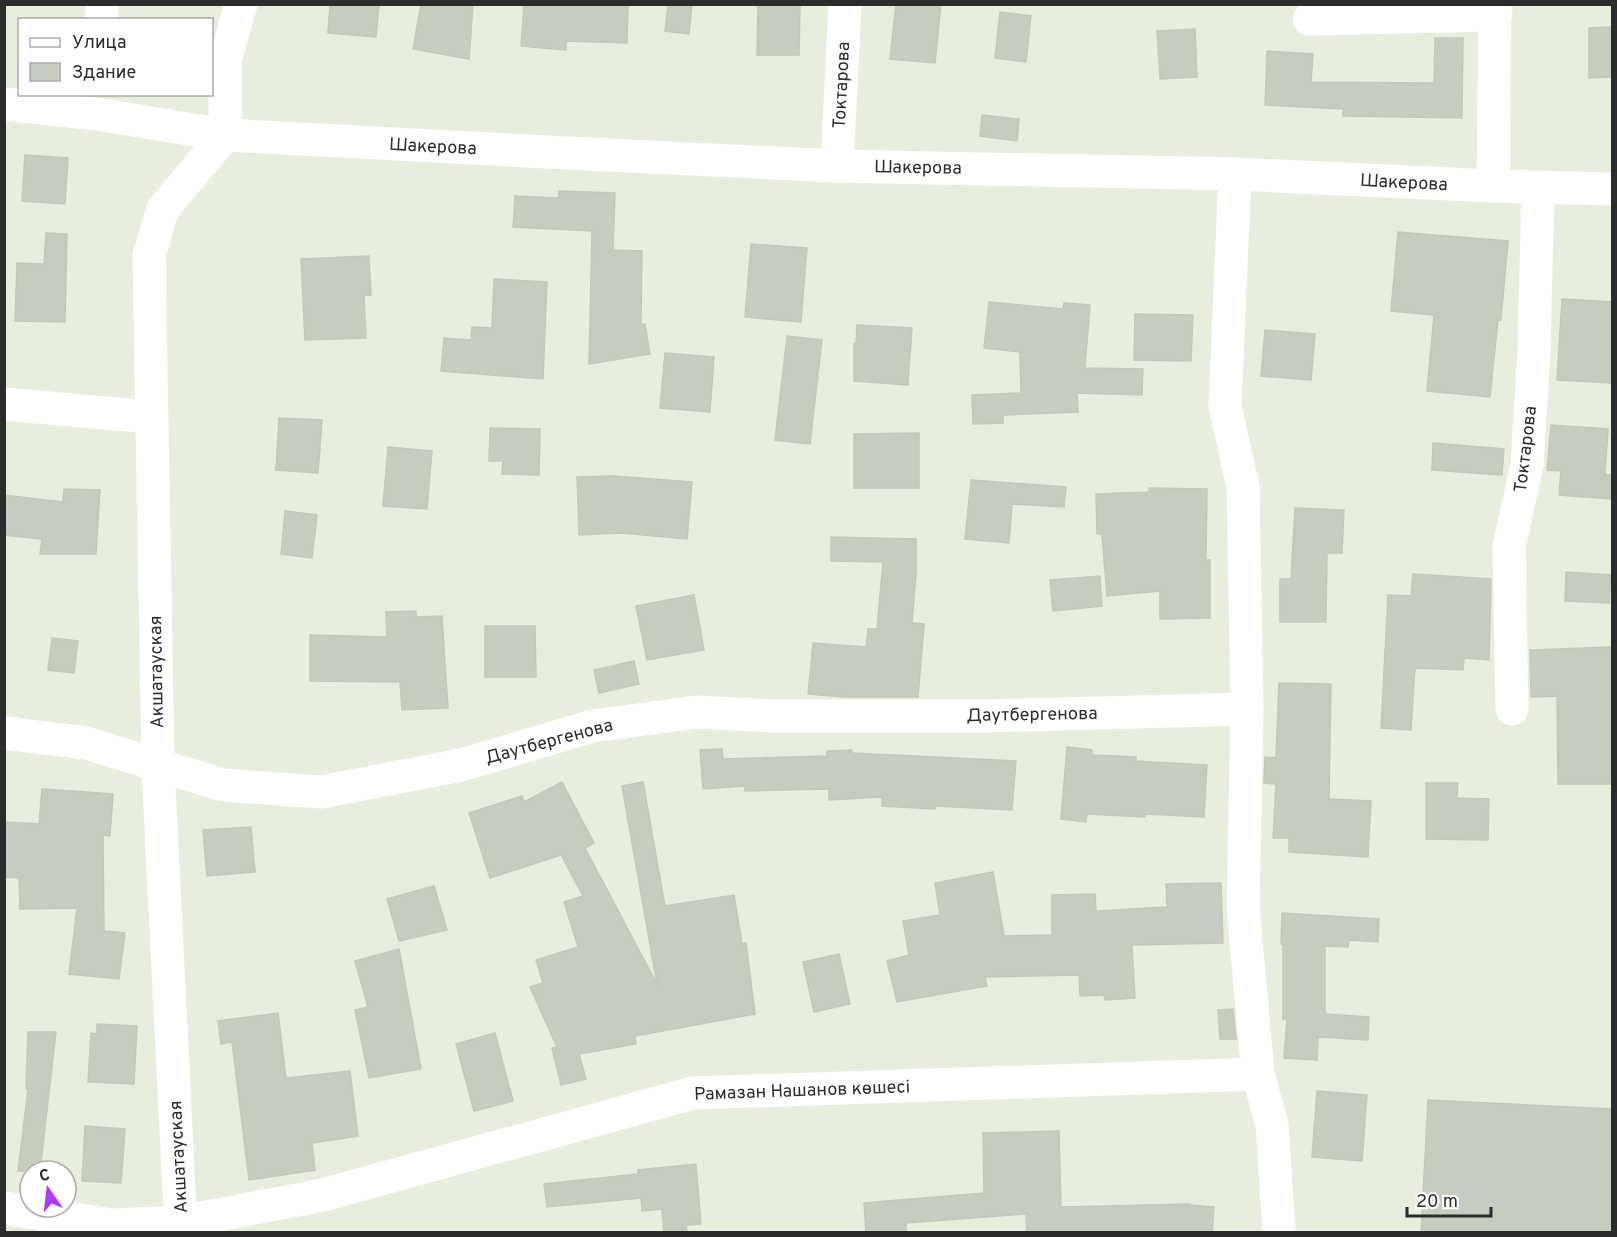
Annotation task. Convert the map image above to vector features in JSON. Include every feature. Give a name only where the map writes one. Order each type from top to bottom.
[{"type":"street","points":[[225,135],[225,61],[241,4]]},
{"type":"street","name":"Токтарова","points":[[837,165],[845,4]]},
{"type":"street","points":[[1309,19],[1495,10],[1492,186]]},
{"type":"street","name":"Шакерова","points":[[4,104],[98,104],[225,135],[546,153],[837,165],[1235,174],[1612,189]]},
{"type":"street","name":"Акшатауская","points":[[181,1227],[158,765],[149,255],[163,209],[225,135]]},
{"type":"street","points":[[1235,174],[1225,406],[1243,487],[1247,709],[1242,908],[1258,1074],[1272,1125],[1279,1233]]},
{"type":"street","name":"Токтарова","points":[[1512,709],[1509,547],[1527,465],[1534,351],[1538,187]]},
{"type":"street","points":[[4,405],[151,417]]},
{"type":"street","name":"Даутбергенова","points":[[4,733],[86,743],[224,785],[321,792],[461,765],[593,726],[697,712],[772,716],[985,716],[1247,709]]},
{"type":"street","name":"Рамазан Нашанов көшесі","points":[[4,1208],[112,1225],[181,1227],[323,1195],[693,1093],[1258,1074]]},
{"type":"building","points":[[330,4],[379,4],[376,37],[328,33]]},
{"type":"building","points":[[421,4],[473,4],[469,59],[413,49]]},
{"type":"building","points":[[524,4],[628,4],[627,43],[566,41],[566,50],[521,46]]},
{"type":"building","points":[[668,4],[692,4],[689,34],[665,31]]},
{"type":"building","points":[[758,4],[800,4],[799,55],[757,55]]},
{"type":"building","points":[[896,4],[941,4],[935,63],[890,59]]},
{"type":"building","points":[[1000,12],[1031,16],[1026,62],[995,58]]},
{"type":"building","points":[[1612,27],[1612,77],[1589,78],[1589,28]]},
{"type":"building","points":[[1195,29],[1197,77],[1160,79],[1157,31]]},
{"type":"building","points":[[1435,38],[1463,38],[1462,118],[1343,116],[1343,109],[1265,105],[1267,51],[1313,54],[1311,82],[1434,83]]},
{"type":"building","points":[[982,115],[1019,119],[1017,141],[980,136]]},
{"type":"building","points":[[25,155],[68,158],[65,204],[22,201]]},
{"type":"building","points":[[559,191],[615,193],[613,250],[642,251],[641,325],[645,324],[650,354],[589,364],[592,231],[513,227],[515,196],[559,198]]},
{"type":"building","points":[[1398,232],[1508,241],[1501,320],[1498,320],[1490,397],[1427,391],[1434,315],[1391,311]]},
{"type":"building","points":[[46,233],[67,234],[65,322],[15,321],[17,263],[44,264]]},
{"type":"building","points":[[751,244],[807,248],[801,322],[745,317]]},
{"type":"building","points":[[369,256],[371,295],[364,295],[366,338],[305,340],[301,259]]},
{"type":"building","points":[[494,279],[547,282],[543,379],[441,371],[444,338],[471,340],[472,327],[492,328]]},
{"type":"building","points":[[1562,299],[1612,302],[1612,383],[1557,380]]},
{"type":"building","points":[[989,302],[1063,309],[1064,303],[1090,305],[1085,368],[1143,369],[1142,395],[1077,393],[1078,412],[1003,415],[1003,423],[973,424],[972,395],[1021,393],[1020,352],[984,348]]},
{"type":"building","points":[[1135,314],[1193,315],[1191,361],[1134,360]]},
{"type":"building","points":[[857,325],[912,328],[908,385],[854,381],[854,343],[856,343]]},
{"type":"building","points":[[1265,330],[1315,334],[1311,380],[1261,376]]},
{"type":"building","points":[[787,336],[822,340],[810,444],[775,440]]},
{"type":"building","points":[[665,353],[714,357],[710,412],[660,408]]},
{"type":"building","points":[[279,418],[322,420],[318,473],[276,470]]},
{"type":"building","points":[[1551,425],[1608,429],[1605,475],[1612,475],[1612,499],[1559,495],[1561,471],[1547,470]]},
{"type":"building","points":[[490,428],[540,429],[539,475],[502,474],[503,461],[489,461]]},
{"type":"building","points":[[919,433],[919,488],[854,488],[854,434]]},
{"type":"building","points":[[1433,443],[1504,449],[1502,475],[1432,470]]},
{"type":"building","points":[[388,447],[432,451],[427,509],[383,506]]},
{"type":"building","points":[[614,476],[692,482],[687,539],[621,533],[579,535],[577,477]]},
{"type":"building","points":[[971,480],[1066,487],[1064,507],[1012,504],[1009,543],[965,539]]},
{"type":"building","points":[[1149,488],[1207,489],[1206,560],[1210,560],[1210,618],[1160,619],[1160,591],[1107,596],[1102,534],[1097,534],[1096,494],[1149,492]]},
{"type":"building","points":[[64,489],[100,490],[96,554],[40,554],[42,539],[4,535],[4,495],[63,502]]},
{"type":"building","points":[[1295,508],[1344,510],[1342,553],[1327,553],[1326,622],[1280,622],[1280,579],[1291,579]]},
{"type":"building","points":[[285,511],[317,515],[312,558],[281,554]]},
{"type":"building","points":[[831,537],[916,539],[912,623],[924,624],[918,697],[846,697],[808,694],[813,643],[866,647],[868,629],[877,629],[883,562],[831,561]]},
{"type":"building","points":[[1566,572],[1611,575],[1609,603],[1565,601]]},
{"type":"building","points":[[1413,574],[1491,579],[1489,660],[1464,658],[1463,670],[1415,668],[1411,730],[1381,728],[1388,595],[1411,596]]},
{"type":"building","points":[[1100,576],[1102,606],[1053,611],[1050,580]]},
{"type":"building","points":[[694,595],[704,650],[647,660],[636,606]]},
{"type":"building","points":[[416,611],[416,617],[442,616],[448,708],[402,710],[400,682],[310,681],[310,635],[387,637],[386,612]]},
{"type":"building","points":[[485,626],[535,626],[536,677],[485,677]]},
{"type":"building","points":[[52,638],[78,641],[74,673],[48,670]]},
{"type":"building","points":[[1612,647],[1612,784],[1558,784],[1557,696],[1531,697],[1530,650]]},
{"type":"building","points":[[634,661],[639,684],[599,693],[594,670]]},
{"type":"building","points":[[1279,683],[1331,684],[1329,799],[1371,801],[1368,857],[1289,852],[1289,838],[1273,838],[1276,784],[1264,783],[1265,757],[1276,758]]},
{"type":"building","points":[[1067,747],[1092,750],[1092,755],[1136,757],[1136,761],[1207,765],[1204,817],[1087,814],[1086,822],[1061,819]]},
{"type":"building","points":[[722,749],[723,759],[827,756],[827,751],[852,750],[852,753],[1016,761],[1012,810],[882,806],[882,797],[829,800],[829,789],[745,791],[745,786],[703,789],[700,750]]},
{"type":"building","points":[[562,782],[594,843],[585,848],[657,984],[622,786],[643,782],[665,906],[734,895],[742,944],[746,943],[755,1014],[635,1036],[636,1044],[579,1054],[586,1079],[561,1085],[552,1048],[557,1047],[530,987],[543,983],[536,960],[578,947],[564,902],[583,896],[561,855],[490,878],[469,813],[522,796],[524,802]]},
{"type":"building","points":[[1426,783],[1458,783],[1457,798],[1489,799],[1488,840],[1426,839]]},
{"type":"building","points":[[42,789],[113,794],[110,836],[103,835],[104,931],[125,933],[119,979],[69,974],[77,908],[20,909],[19,878],[4,877],[4,822],[39,824]]},
{"type":"building","points":[[251,827],[255,872],[207,876],[203,830]]},
{"type":"building","points":[[993,872],[1004,936],[1052,935],[1052,895],[1095,894],[1096,911],[1167,907],[1166,884],[1221,883],[1223,943],[1132,945],[1135,998],[1105,1000],[1104,995],[1080,996],[1079,975],[985,977],[987,986],[897,1002],[887,961],[909,955],[903,921],[940,915],[935,883]]},
{"type":"building","points":[[434,886],[447,930],[399,941],[387,899]]},
{"type":"building","points":[[1282,913],[1379,919],[1378,942],[1349,940],[1348,947],[1325,946],[1325,1014],[1369,1017],[1368,1040],[1318,1037],[1317,1060],[1284,1058],[1287,1019],[1283,1019]]},
{"type":"building","points":[[399,949],[421,1069],[369,1078],[355,1010],[368,1007],[355,961]]},
{"type":"building","points":[[839,954],[850,1004],[814,1012],[803,962]]},
{"type":"building","points":[[1233,1009],[1236,1039],[1220,1039],[1218,1010]]},
{"type":"building","points":[[278,1013],[286,1078],[350,1071],[358,1136],[312,1143],[315,1170],[249,1180],[232,1042],[221,1044],[218,1021]]},
{"type":"building","points":[[97,1024],[137,1026],[134,1084],[88,1082],[91,1033],[97,1034]]},
{"type":"building","points":[[28,1032],[56,1032],[41,1159],[19,1159],[28,1089],[26,1089]]},
{"type":"building","points":[[495,1033],[513,1101],[474,1111],[456,1044]]},
{"type":"building","points":[[1317,1091],[1367,1095],[1362,1161],[1312,1157]]},
{"type":"building","points":[[1428,1100],[1612,1109],[1612,1233],[1421,1233]]},
{"type":"building","points":[[85,1126],[125,1129],[121,1183],[82,1181]]},
{"type":"building","points":[[1059,1131],[1061,1207],[1190,1204],[1214,1207],[1212,1233],[1027,1233],[1026,1214],[906,1223],[906,1233],[866,1233],[864,1203],[984,1193],[983,1133]]},
{"type":"building","points":[[696,1164],[701,1224],[686,1225],[687,1233],[664,1233],[662,1209],[642,1211],[641,1198],[547,1207],[544,1184],[638,1174],[638,1170]]}]
